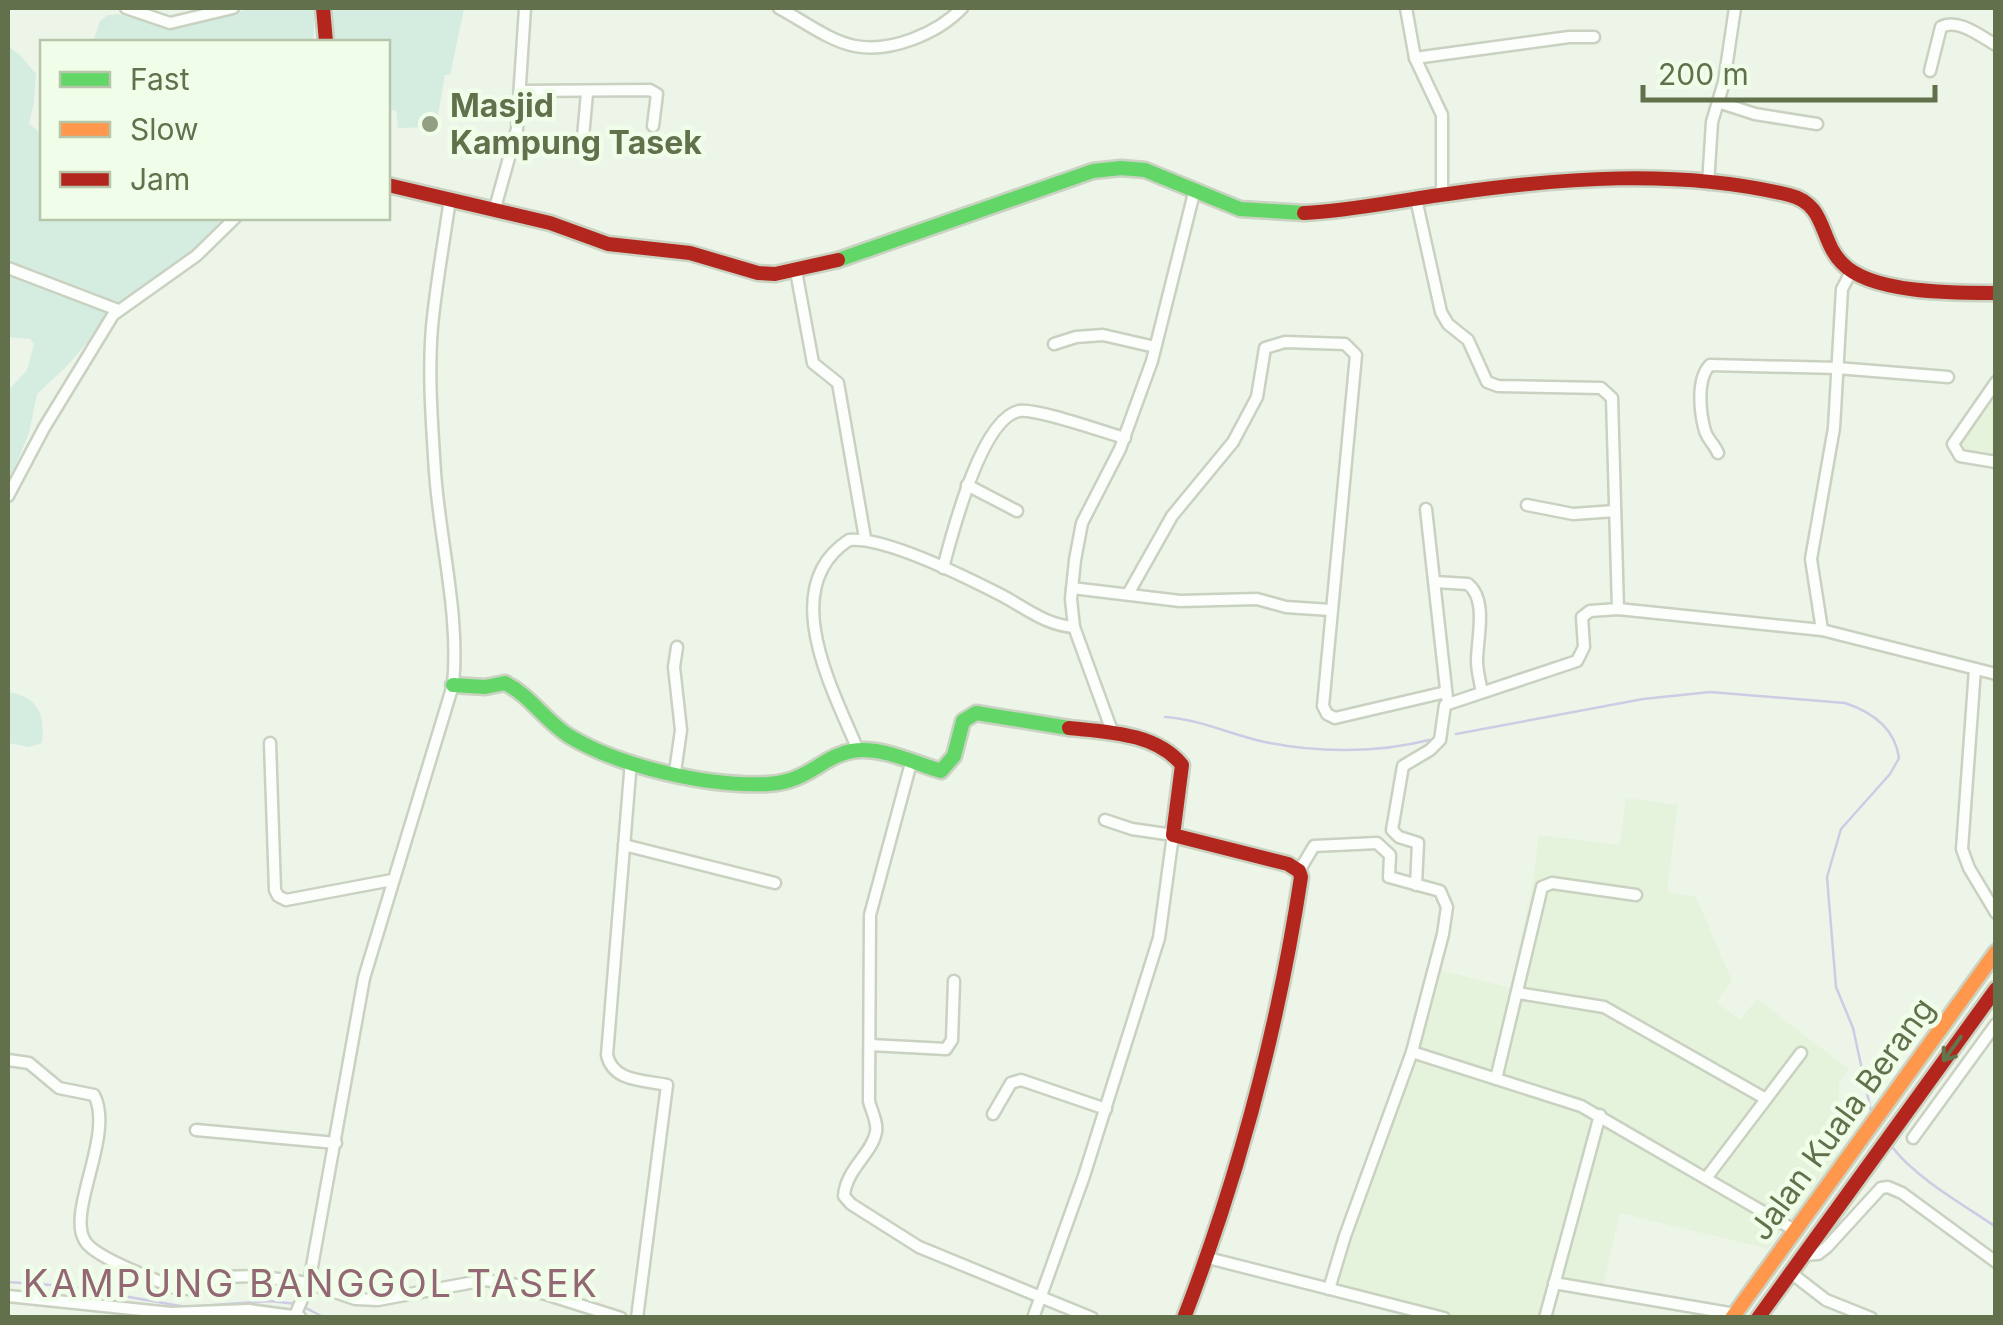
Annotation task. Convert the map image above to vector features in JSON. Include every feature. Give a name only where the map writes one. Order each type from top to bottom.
[{"type":"main road","points":[[323,8],[326,40]]},
{"type":"main road","points":[[390,185],[495,208],[608,244],[703,255],[758,273],[796,272],[856,256],[1093,171],[1123,166],[1150,168],[1220,203],[1266,214],[1344,210],[1578,179],[1642,179],[1778,192],[1805,199],[1819,212],[1839,260],[1851,272],[1922,289],[1996,293]]},
{"type":"main road","points":[[454,685],[506,683],[573,739],[632,761],[735,783],[803,778],[841,755],[858,750],[941,771],[954,760],[963,721],[976,713],[1044,726],[1112,731],[1167,750],[1178,758],[1182,765],[1173,835],[1288,864],[1299,871],[1300,878],[1282,999],[1208,1258],[1184,1318]]},
{"type":"main road","name":"Jalan Kuala Berang","points":[[1733,1316],[1996,952]]},
{"type":"main road","name":"Jalan Kuala Berang","points":[[1758,1318],[1996,988]]},
{"type":"street","points":[[126,8],[170,23],[232,8]]},
{"type":"street","points":[[495,208],[515,143],[522,91],[525,8]]},
{"type":"street","points":[[779,8],[845,43],[868,47],[905,42],[962,8]]},
{"type":"street","points":[[1406,8],[1415,58],[1442,115],[1442,194]]},
{"type":"street","points":[[1708,184],[1710,138],[1729,59],[1735,8]]},
{"type":"street","points":[[1930,72],[1941,28],[1946,24],[1955,24],[1996,45]]},
{"type":"street","points":[[1415,58],[1594,37]]},
{"type":"street","points":[[522,91],[655,92],[652,126]]},
{"type":"street","points":[[583,137],[587,93]]},
{"type":"street","points":[[1718,102],[1755,114],[1817,124]]},
{"type":"street","points":[[1112,731],[1074,627],[1072,588],[1082,524],[1125,438],[1156,347],[1182,228],[1195,189]]},
{"type":"street","points":[[8,1296],[172,1311],[249,1310],[297,1315],[308,1284],[364,978],[454,685],[457,636],[446,579],[435,476],[430,368],[450,198]]},
{"type":"street","points":[[1416,198],[1441,312],[1448,324],[1468,340],[1488,382],[1498,386],[1601,388],[1612,398],[1618,609]]},
{"type":"street","points":[[8,496],[44,428],[118,310],[196,256],[233,220]]},
{"type":"street","points":[[8,268],[118,310]]},
{"type":"street","points":[[796,272],[813,363],[838,383],[865,538]]},
{"type":"street","points":[[1822,630],[1811,559],[1834,428],[1842,289],[1851,272]]},
{"type":"street","points":[[1054,344],[1103,335],[1156,347]]},
{"type":"street","points":[[1128,594],[1172,516],[1233,442],[1256,397],[1264,348],[1285,342],[1345,344],[1356,355],[1322,706],[1327,714],[1335,718],[1482,692],[1578,660],[1584,653],[1584,614],[1618,609],[1822,630],[1996,674]]},
{"type":"street","points":[[1718,453],[1706,435],[1703,418],[1702,380],[1710,364],[1948,377]]},
{"type":"street","points":[[1996,382],[1953,444],[1955,453],[1996,462]]},
{"type":"street","points":[[943,568],[967,485],[998,425],[1016,412],[1026,411],[1125,438]]},
{"type":"street","points":[[967,485],[1017,511]]},
{"type":"street","points":[[1526,505],[1573,514],[1614,511]]},
{"type":"street","points":[[1416,885],[1418,843],[1392,830],[1400,773],[1408,762],[1440,740],[1447,698],[1426,508]]},
{"type":"street","points":[[858,750],[815,637],[814,596],[818,576],[826,560],[849,540],[865,538],[943,568],[1004,596],[1044,620],[1074,627]]},
{"type":"street","points":[[1436,582],[1468,584],[1476,592],[1480,621],[1477,660],[1482,692]]},
{"type":"street","points":[[1072,588],[1180,602],[1257,599],[1286,607],[1330,610]]},
{"type":"street","points":[[676,772],[681,730],[674,668],[678,647]]},
{"type":"street","points":[[1975,668],[1962,849],[1994,905]]},
{"type":"street","points":[[270,742],[278,896],[286,900],[392,880]]},
{"type":"street","points":[[632,761],[608,1062],[618,1075],[667,1085],[637,1318]]},
{"type":"street","points":[[911,763],[870,915],[869,1101],[877,1128],[846,1184],[846,1200],[910,1242],[1092,1318]]},
{"type":"street","points":[[1033,1318],[1106,1109],[1159,938],[1173,835],[1105,820]]},
{"type":"street","points":[[1299,871],[1314,846],[1377,843],[1390,855],[1388,877],[1440,891],[1447,907],[1444,934],[1412,1052],[1344,1236],[1329,1288]]},
{"type":"street","points":[[624,844],[775,883]]},
{"type":"street","points":[[1496,1079],[1542,886],[1552,883],[1636,895]]},
{"type":"street","points":[[870,1044],[946,1048],[952,1040],[954,981]]},
{"type":"street","points":[[1518,992],[1604,1008],[1766,1100]]},
{"type":"street","points":[[1913,1138],[1996,1024]]},
{"type":"street","points":[[1412,1052],[1581,1106],[1796,1230]]},
{"type":"street","points":[[1707,1177],[1801,1053]]},
{"type":"street","points":[[8,1060],[29,1063],[59,1088],[94,1095],[99,1105],[98,1128],[80,1223],[84,1240],[96,1252],[175,1292],[233,1276],[308,1284],[355,1299],[378,1300],[471,1282],[497,1281],[621,1318]]},
{"type":"street","points":[[993,1114],[1015,1080],[1106,1109]]},
{"type":"street","points":[[1930,1080],[1947,1092]]},
{"type":"street","points":[[1545,1318],[1600,1116]]},
{"type":"street","points":[[196,1130],[336,1143]]},
{"type":"street","points":[[1804,1255],[1818,1254],[1827,1247],[1881,1188],[1888,1187],[1902,1193],[1996,1262]]},
{"type":"street","points":[[1208,1258],[1444,1318]]},
{"type":"street","points":[[1791,1273],[1826,1300],[1871,1318]]},
{"type":"street","points":[[1554,1283],[1733,1316]]},
{"type":"street","points":[[172,1311],[175,1292]]},
{"type":"shaded area","points":[[252,8],[313,8],[315,14],[313,40],[94,40],[100,21],[108,15],[119,14],[177,29]]},
{"type":"shaded area","points":[[332,8],[464,9],[450,75],[445,75],[436,127],[398,128],[396,110],[390,111],[390,40],[333,40]]},
{"type":"shaded area","points":[[8,46],[36,74],[29,124],[40,132],[40,220],[228,220],[195,251],[118,306],[67,366],[37,394],[29,433],[8,484],[8,391],[27,370],[34,344],[30,339],[8,337]]},
{"type":"shaded area","points":[[1995,379],[1995,466],[1962,461],[1950,455],[1948,445]]},
{"type":"shaded area","points":[[8,692],[26,698],[37,708],[42,743],[29,747],[8,743]]},
{"type":"shaded area","points":[[1626,798],[1678,805],[1667,892],[1696,897],[1732,981],[1717,1002],[1740,1020],[1757,999],[1849,1069],[1839,1082],[1838,1155],[1768,1249],[1620,1213],[1603,1286],[1552,1278],[1541,1317],[1461,1317],[1339,1285],[1351,1237],[1419,1054],[1441,970],[1510,988],[1539,835],[1620,845]]},
{"type":"waterway","points":[[1456,734],[1643,699],[1710,692],[1845,703],[1881,723],[1893,738],[1899,758],[1890,774],[1841,829],[1827,877],[1836,987],[1853,1028],[1871,1111]]},
{"type":"waterway","points":[[1165,717],[1305,748],[1368,749],[1429,740]]},
{"type":"waterway","points":[[1893,1148],[1927,1180],[1996,1227]]},
{"type":"waterway","points":[[8,1282],[66,1286],[186,1307],[270,1301],[297,1304]]},
{"type":"waterway","points":[[304,1307],[325,1318]]},
{"type":"traffic: fast","points":[[838,260],[1093,171],[1121,168],[1145,170],[1240,209],[1304,213]]},
{"type":"traffic: fast","points":[[453,685],[485,687],[505,683],[560,730],[613,757],[666,773],[745,784],[794,779],[841,754],[863,750],[886,753],[941,771],[954,756],[963,721],[976,713],[1069,728]]},
{"type":"traffic: slow","points":[[1732,1318],[1996,952]]},
{"type":"traffic: jam","points":[[323,8],[326,40]]},
{"type":"traffic: jam","points":[[1304,213],[1575,180],[1704,181],[1801,200],[1816,214],[1842,263],[1873,281],[1915,290],[1996,293]]},
{"type":"traffic: jam","points":[[390,185],[550,223],[608,244],[690,253],[758,273],[775,274],[838,260]]},
{"type":"traffic: jam","points":[[1069,728],[1145,740],[1182,765],[1173,835],[1288,864],[1301,877],[1281,990],[1254,1101],[1222,1210],[1184,1318]]},
{"type":"traffic: jam","points":[[1758,1318],[1996,989]]},
{"type":"place","name":"Masjid Kampung Tasek","points":[[430,124]]},
{"type":"district","name":"KAMPUNG BANGGOL TASEK","points":[[311,1284]]}]
